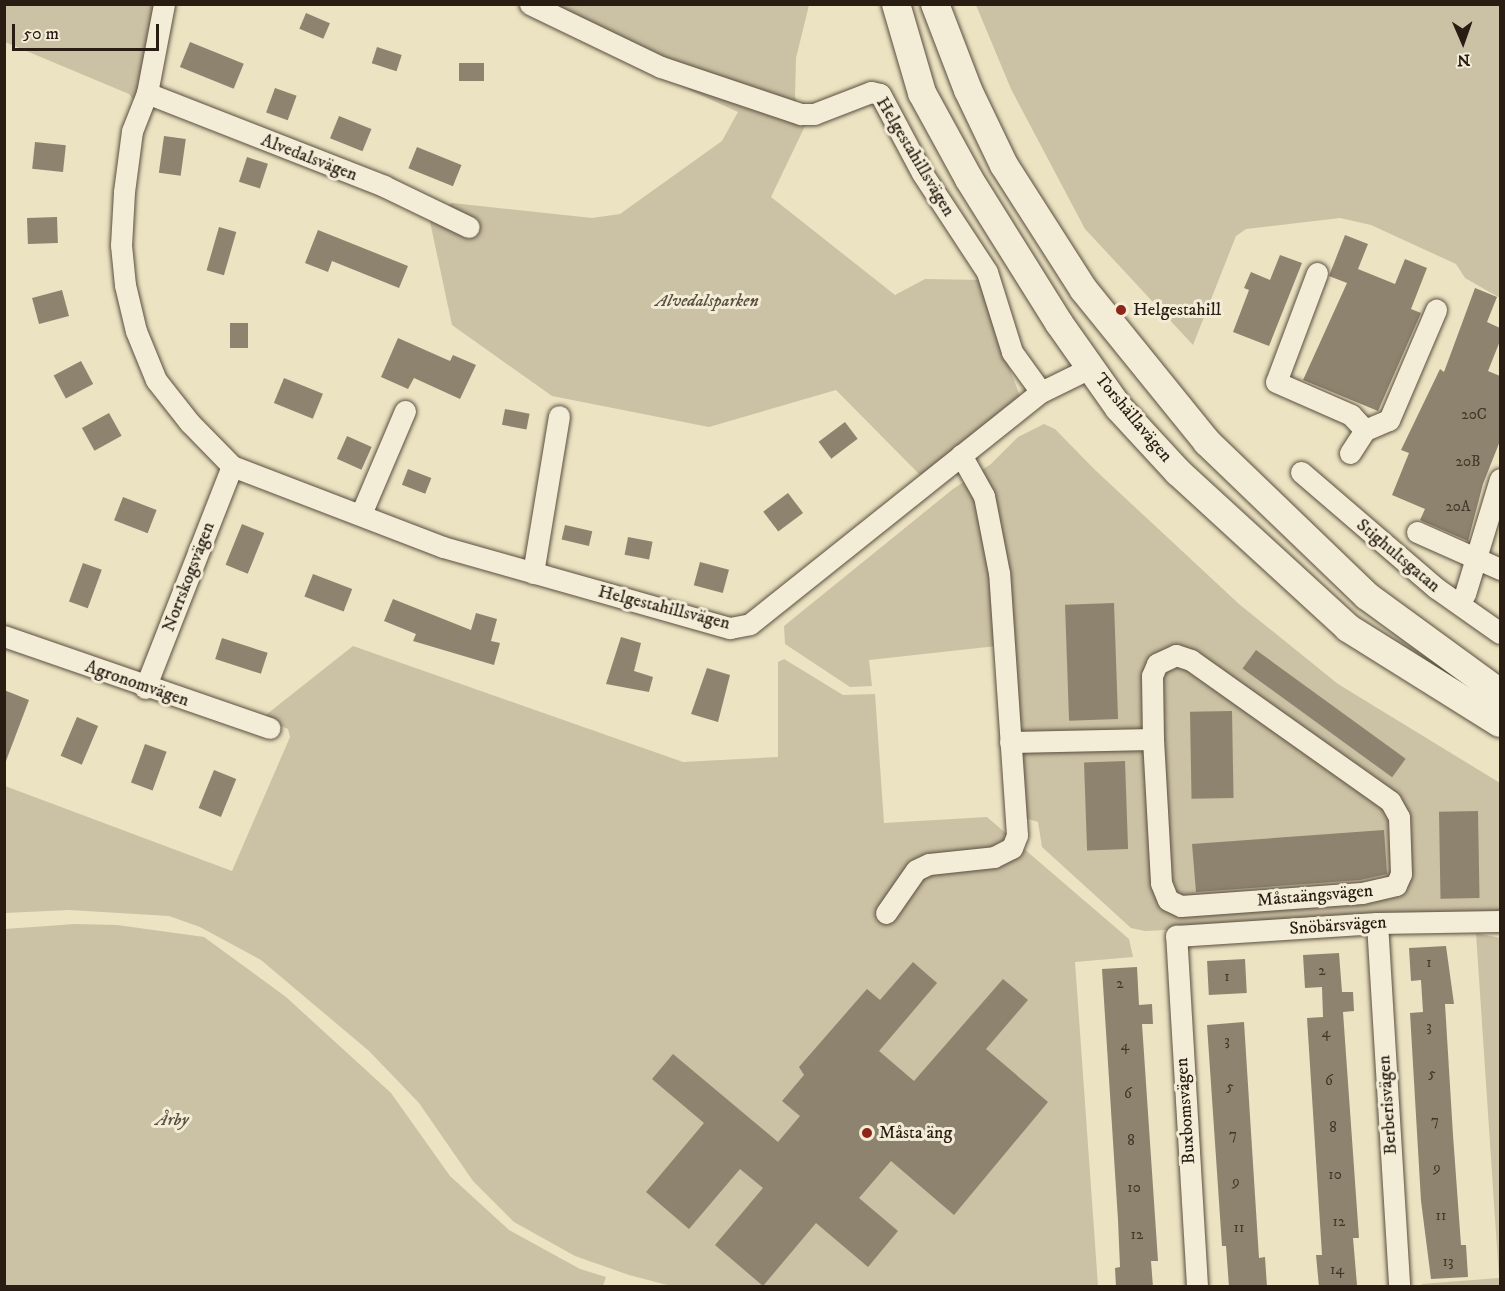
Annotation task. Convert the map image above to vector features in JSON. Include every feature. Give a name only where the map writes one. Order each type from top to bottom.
[{"type":"main road","name":"Torshällavägen","points":[[896,4],[922,93],[969,179],[1090,368],[1119,408],[1179,472],[1348,628],[1500,723]]},
{"type":"main road","points":[[935,4],[968,90],[1004,165],[1084,290],[1207,442],[1367,596],[1500,693]]},
{"type":"main road","points":[[1090,368],[1123,339]]},
{"type":"street","name":"Helgestahillsvägen","points":[[164,4],[147,93],[132,131],[124,192],[121,254],[126,293],[156,380],[197,431],[232,466],[444,547],[730,628],[750,624],[1041,392],[1090,368]]},
{"type":"street","name":"Helgestahillsvägen","points":[[530,4],[661,67],[801,114],[814,114],[871,92],[880,94],[922,174],[987,272],[1012,352],[1041,392]]},
{"type":"street","name":"Alvedalsvägen","points":[[147,93],[384,186],[469,226]]},
{"type":"street","points":[[1317,273],[1276,382],[1351,415],[1365,430]]},
{"type":"street","points":[[1350,453],[1365,430],[1389,420],[1436,310]]},
{"type":"street","points":[[361,514],[405,411]]},
{"type":"street","points":[[533,573],[559,416]]},
{"type":"street","points":[[886,914],[916,870],[929,864],[994,857],[1012,848],[1017,835],[999,573],[984,496],[961,455]]},
{"type":"street","name":"Norrskogsvägen","points":[[145,688],[232,466]]},
{"type":"street","name":"Stighultsgatan","points":[[1301,472],[1436,588],[1500,633]]},
{"type":"street","points":[[1465,594],[1500,479]]},
{"type":"street","points":[[1417,532],[1500,569]]},
{"type":"street","name":"Agronomvägen","points":[[4,636],[145,688],[269,728]]},
{"type":"street","name":"Måstaängsvägen","points":[[1176,655],[1191,660],[1390,801],[1399,817],[1401,874],[1396,885],[1362,893],[1181,906],[1168,900],[1161,883],[1153,739],[1152,676],[1157,664],[1164,657],[1176,655]]},
{"type":"street","points":[[1010,742],[1153,739]]},
{"type":"street","name":"Snöbärsvägen","points":[[1176,936],[1377,923],[1500,921]]},
{"type":"street","name":"Berberisvägen","points":[[1377,923],[1399,1287]]},
{"type":"street","name":"Buxbomsvägen","points":[[1176,936],[1197,1287]]},
{"type":"green space","points":[[4,5],[156,5],[135,102],[129,94],[5,42]]},
{"type":"green space","name":"Alvedalsparken","points":[[531,5],[809,5],[796,58],[795,97],[806,124],[771,197],[895,295],[925,279],[983,280],[993,324],[1021,399],[921,476],[836,390],[709,427],[552,396],[452,325],[429,217],[452,203],[592,218],[620,214],[722,141],[738,112],[579,40],[581,29]]},
{"type":"green space","points":[[976,5],[1500,5],[1500,298],[1465,278],[1456,264],[1371,225],[1340,218],[1246,229],[1236,236],[1193,345],[1085,229],[1011,89]]},
{"type":"green space","points":[[1044,424],[1055,429],[1094,469],[1239,604],[1338,684],[1500,783],[1500,914],[1145,931],[1131,928],[1042,847],[1038,822],[1025,818],[1015,644],[869,660],[872,686],[850,687],[785,644],[784,626],[953,489],[991,464],[1018,437]]},
{"type":"green space","points":[[353,646],[683,762],[778,757],[778,662],[784,659],[843,695],[875,694],[884,823],[987,817],[1129,939],[1133,957],[1075,962],[1098,1286],[671,1286],[629,1275],[575,1256],[514,1222],[473,1181],[419,1103],[369,1051],[261,960],[200,927],[169,916],[69,910],[5,913],[5,786],[232,871],[290,737],[288,729],[262,718]]},
{"type":"green space","name":"Årby","points":[[75,924],[117,925],[204,937],[286,997],[391,1093],[450,1176],[509,1230],[580,1269],[606,1277],[603,1286],[5,1286],[5,929]]},
{"type":"green space","points":[[1476,933],[1500,938],[1500,1286],[1425,1286],[1421,1284],[1499,1278]]},
{"type":"building","points":[[306,13],[330,23],[323,39],[299,29]]},
{"type":"building","points":[[190,42],[244,64],[234,89],[180,67]]},
{"type":"building","points":[[377,47],[402,55],[396,71],[372,63]]},
{"type":"building","points":[[459,63],[484,63],[484,81],[459,81]]},
{"type":"building","points":[[275,88],[297,96],[288,120],[266,112]]},
{"type":"building","points":[[339,116],[371,129],[362,151],[330,138]]},
{"type":"building","points":[[164,136],[186,139],[181,176],[159,173]]},
{"type":"building","points":[[35,142],[66,145],[63,172],[32,169]]},
{"type":"building","points":[[417,147],[462,165],[453,186],[408,168]]},
{"type":"building","points":[[247,157],[268,164],[260,189],[239,182]]},
{"type":"building","points":[[57,217],[58,243],[28,244],[27,218]]},
{"type":"building","points":[[219,227],[236,232],[224,275],[207,270]]},
{"type":"building","points":[[318,230],[408,266],[399,288],[332,261],[328,272],[305,263]]},
{"type":"building","points":[[1345,235],[1368,244],[1358,269],[1395,284],[1405,259],[1427,268],[1411,309],[1421,313],[1378,411],[1303,380],[1347,283],[1329,276]]},
{"type":"building","points":[[1280,255],[1302,263],[1269,346],[1233,332],[1249,290],[1244,288],[1251,272],[1270,280]]},
{"type":"building","points":[[1475,288],[1497,297],[1487,322],[1500,328],[1500,341],[1488,371],[1500,376],[1500,441],[1483,484],[1468,541],[1420,520],[1425,509],[1392,495],[1409,453],[1401,450],[1440,369],[1444,372]]},
{"type":"building","points":[[62,290],[69,316],[39,324],[32,298]]},
{"type":"building","points":[[230,323],[248,323],[248,348],[230,348]]},
{"type":"building","points":[[398,338],[450,361],[453,355],[476,365],[460,399],[414,378],[408,389],[381,377]]},
{"type":"building","points":[[81,361],[93,384],[66,399],[54,376]]},
{"type":"building","points":[[284,378],[323,394],[313,419],[274,403]]},
{"type":"building","points":[[505,409],[530,414],[526,429],[502,425]]},
{"type":"building","points":[[109,413],[122,436],[94,451],[82,428]]},
{"type":"building","points":[[845,422],[858,439],[831,459],[819,442]]},
{"type":"building","points":[[347,436],[372,447],[361,470],[337,459]]},
{"type":"building","points":[[408,469],[431,478],[425,494],[402,485]]},
{"type":"building","points":[[788,493],[803,513],[778,532],[763,512]]},
{"type":"building","points":[[123,497],[157,510],[148,533],[114,520]]},
{"type":"building","points":[[242,524],[264,533],[248,574],[226,565]]},
{"type":"building","points":[[565,525],[592,531],[589,546],[562,540]]},
{"type":"building","points":[[628,537],[653,542],[649,559],[625,555]]},
{"type":"building","points":[[700,562],[729,570],[723,593],[694,585]]},
{"type":"building","points":[[83,563],[102,570],[88,608],[69,602]]},
{"type":"building","points":[[313,574],[352,589],[344,611],[304,596]]},
{"type":"building","points":[[393,599],[471,630],[476,613],[497,619],[491,641],[500,643],[494,665],[413,641],[416,634],[384,621]]},
{"type":"building","points":[[1114,603],[1118,719],[1069,721],[1065,605]]},
{"type":"building","points":[[621,637],[641,643],[634,671],[653,677],[649,692],[606,684]]},
{"type":"building","points":[[222,638],[268,653],[261,674],[215,659]]},
{"type":"building","points":[[1256,650],[1406,759],[1392,777],[1242,669]]},
{"type":"building","points":[[707,668],[730,675],[718,722],[691,714]]},
{"type":"building","points":[[4,690],[29,700],[6,761],[4,761]]},
{"type":"building","points":[[1232,711],[1234,798],[1192,799],[1190,712]]},
{"type":"building","points":[[77,717],[98,726],[82,765],[61,756]]},
{"type":"building","points":[[145,744],[167,752],[153,790],[131,783]]},
{"type":"building","points":[[1125,761],[1128,849],[1087,850],[1084,762]]},
{"type":"building","points":[[214,770],[236,779],[221,817],[199,808]]},
{"type":"building","points":[[1478,811],[1480,898],[1441,899],[1439,812]]},
{"type":"building","points":[[1384,830],[1387,874],[1360,880],[1196,892],[1192,844]]},
{"type":"building","points":[[1446,946],[1454,1004],[1445,1004],[1453,1135],[1461,1245],[1466,1245],[1468,1277],[1431,1279],[1421,1201],[1410,1013],[1423,1012],[1421,980],[1411,981],[1409,948]]},
{"type":"building","points":[[1339,953],[1342,992],[1353,992],[1354,1011],[1343,1012],[1359,1238],[1353,1238],[1357,1285],[1319,1287],[1316,1255],[1322,1255],[1307,1018],[1323,1017],[1322,987],[1305,988],[1303,955]]},
{"type":"building","points":[[1245,959],[1247,993],[1209,995],[1207,961]]},
{"type":"building","name":"Måsta äng","points":[[913,962],[937,983],[879,1051],[914,1081],[1003,979],[1028,1000],[986,1049],[1048,1102],[954,1215],[891,1161],[859,1198],[898,1231],[868,1267],[816,1223],[763,1286],[715,1245],[763,1188],[740,1169],[689,1229],[646,1192],[704,1123],[652,1079],[673,1054],[778,1142],[800,1116],[782,1101],[804,1075],[799,1067],[867,989],[880,1000]]},
{"type":"building","points":[[1137,967],[1139,1005],[1152,1004],[1153,1024],[1142,1024],[1158,1261],[1151,1261],[1153,1287],[1116,1287],[1115,1268],[1120,1267],[1118,1220],[1102,969]]},
{"type":"building","points":[[1244,1022],[1259,1258],[1265,1257],[1267,1287],[1229,1287],[1226,1246],[1222,1246],[1207,1025]]},
{"type":"place","name":"Helgestahill","points":[[1121,310]]},
{"type":"place","name":"Måsta äng","points":[[867,1133]]}]
